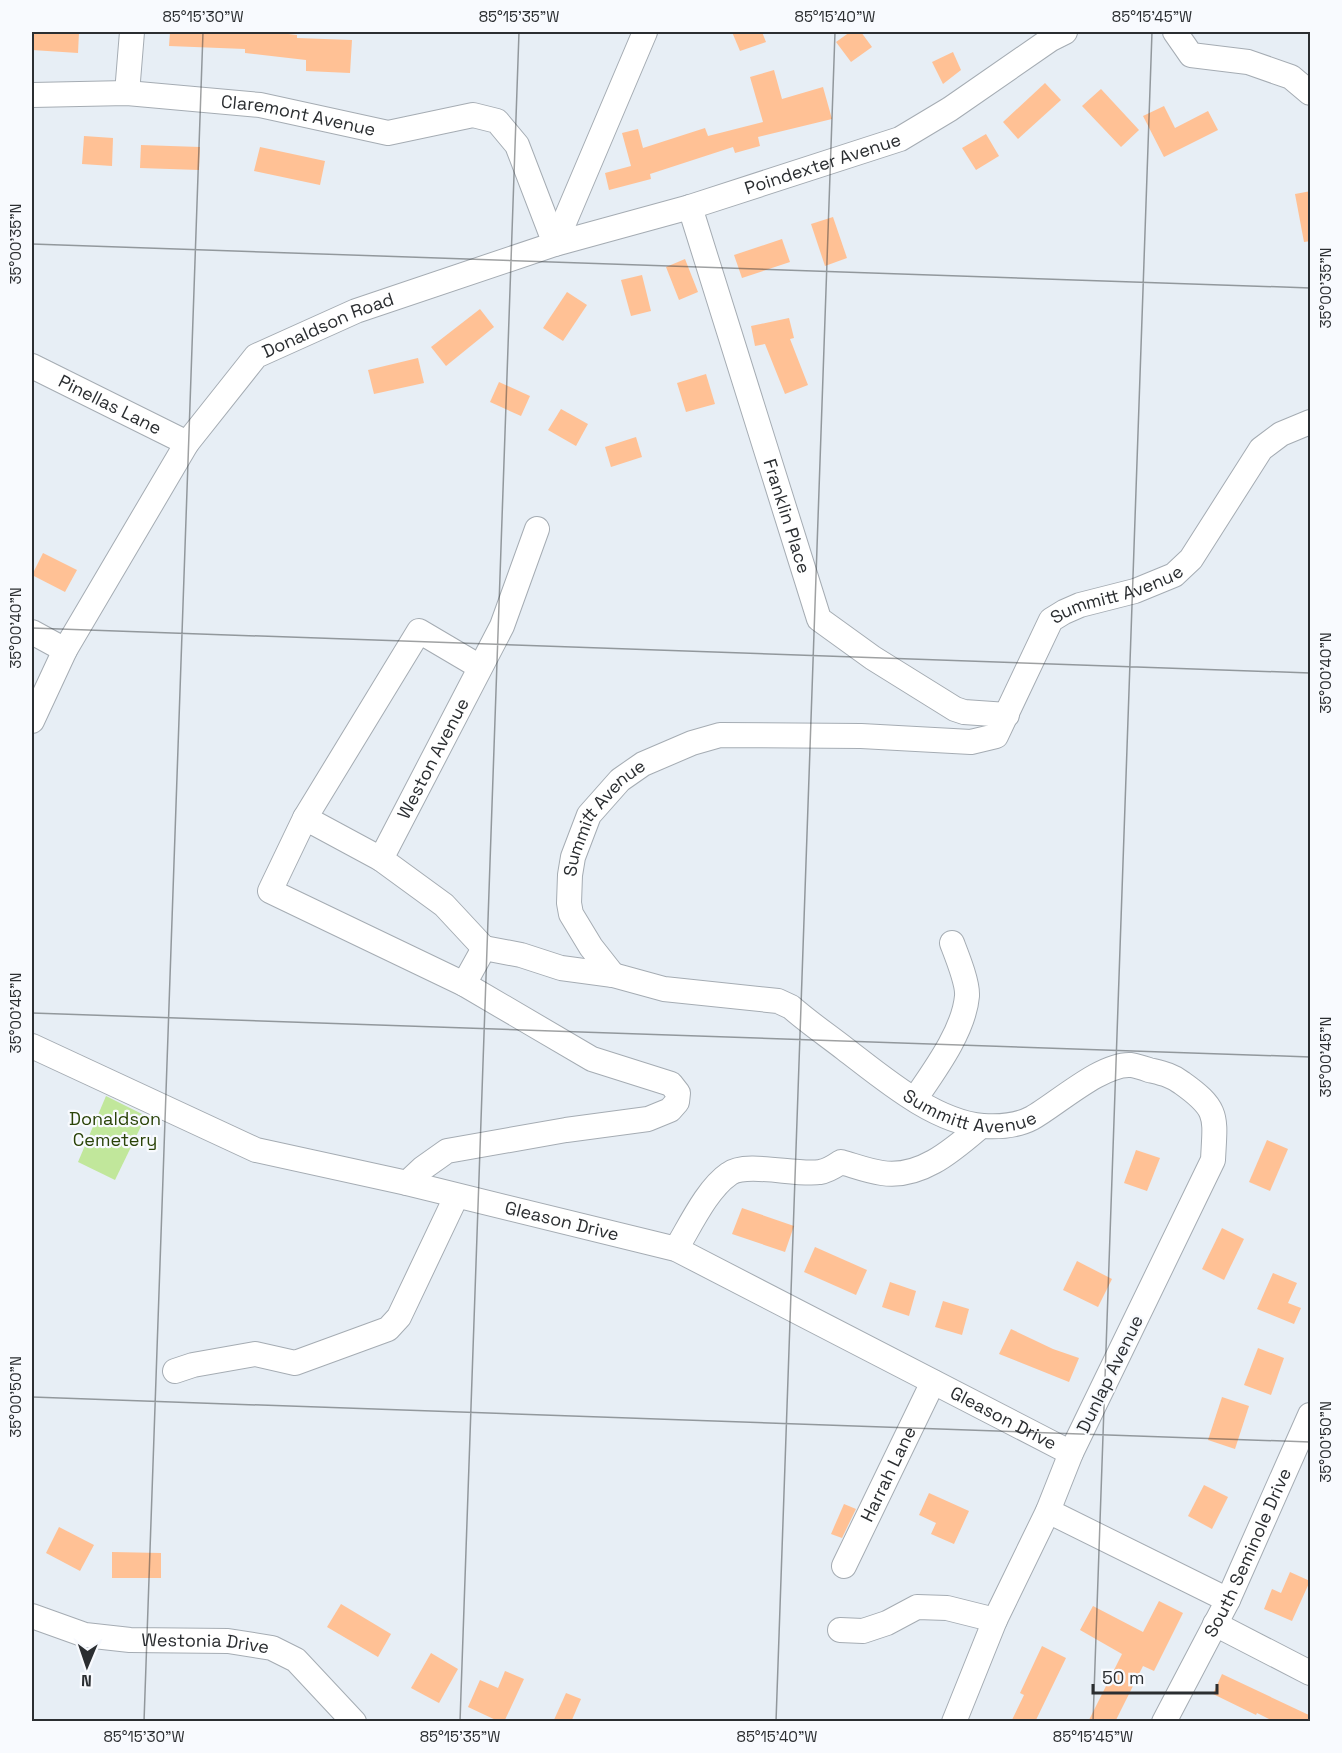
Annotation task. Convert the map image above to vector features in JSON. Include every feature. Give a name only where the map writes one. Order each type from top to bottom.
[{"type":"street","points":[[127,93],[132,32]]},
{"type":"street","points":[[555,244],[645,32]]},
{"type":"street","name":"Poindexter Avenue","points":[[555,244],[690,207],[900,139],[950,109],[1051,39],[1065,32]]},
{"type":"street","points":[[1175,32],[1191,55],[1248,62],[1291,76],[1311,93]]},
{"type":"street","name":"Claremont Avenue","points":[[32,94],[127,93],[260,105],[388,133],[472,115],[497,121],[517,145],[555,244]]},
{"type":"street","name":"Franklin Place","points":[[690,207],[819,619],[873,658],[956,709],[964,712],[1007,715]]},
{"type":"street","name":"Donaldson Road","points":[[32,721],[65,650],[187,443],[256,356],[356,311],[555,244]]},
{"type":"street","name":"Pinellas Lane","points":[[32,366],[187,443]]},
{"type":"street","name":"Summitt Avenue","points":[[1213,1160],[1213,1114],[1208,1103],[1174,1077],[1131,1065],[1110,1070],[1031,1119],[1006,1126],[981,1126],[956,1120],[915,1099],[891,1084],[791,1007],[778,1000],[664,989],[613,975],[591,947],[571,914],[570,874],[573,857],[589,815],[620,780],[643,764],[692,743],[720,735],[861,736],[971,742],[996,736],[1051,620],[1080,605],[1135,591],[1174,575],[1191,559],[1261,449],[1281,434],[1311,422]]},
{"type":"street","name":"Weston Avenue","points":[[381,859],[502,626],[537,529]]},
{"type":"street","points":[[407,1183],[447,1151],[566,1130],[648,1119],[670,1110],[677,1102],[678,1093],[671,1084],[592,1059],[464,984],[270,891],[305,819],[419,631],[480,667]]},
{"type":"street","points":[[32,632],[65,650]]},
{"type":"street","points":[[305,819],[381,859],[444,905],[484,948],[521,955],[561,968],[613,975]]},
{"type":"street","points":[[915,1099],[953,1038],[967,995],[952,943]]},
{"type":"street","points":[[464,984],[484,948]]},
{"type":"street","name":"Gleason Drive","points":[[32,1046],[256,1150],[407,1183],[456,1197],[676,1249],[1071,1452]]},
{"type":"street","points":[[676,1249],[703,1204],[730,1172],[741,1169],[802,1174],[823,1172],[841,1162],[884,1173],[905,1173],[933,1163],[981,1126]]},
{"type":"street","name":"Dunlap Avenue","points":[[954,1722],[995,1620],[1048,1512],[1071,1452],[1213,1160]]},
{"type":"street","points":[[175,1371],[193,1365],[255,1354],[295,1363],[388,1329],[394,1324],[456,1197]]},
{"type":"street","name":"Harrah Lane","points":[[844,1566],[933,1382]]},
{"type":"street","name":"South Seminole Drive","points":[[1164,1722],[1228,1600],[1311,1415]]},
{"type":"street","points":[[1048,1512],[1228,1600]]},
{"type":"street","points":[[840,1630],[863,1631],[887,1623],[917,1607],[947,1608],[995,1620]]},
{"type":"street","name":"Westonia Drive","points":[[32,1616],[85,1635],[130,1640],[228,1641],[272,1648],[296,1660],[354,1722]]},
{"type":"street","points":[[1215,1624],[1311,1673]]},
{"type":"green space","name":"Donaldson Cemetery","points":[[106,1096],[146,1116],[115,1180],[78,1162]]},
{"type":"building","points":[[32,32],[79,32],[78,53],[32,50]]},
{"type":"building","points":[[170,32],[271,32],[297,35],[297,38],[352,40],[350,73],[306,71],[306,60],[245,53],[245,49],[169,46]]},
{"type":"building","points":[[732,32],[762,32],[766,42],[740,51]]},
{"type":"building","points":[[850,32],[861,32],[872,47],[851,62],[836,42]]},
{"type":"building","points":[[953,52],[961,70],[943,84],[932,62]]},
{"type":"building","points":[[774,70],[782,99],[823,87],[832,119],[758,137],[760,146],[735,153],[733,147],[650,174],[651,179],[609,190],[605,173],[631,166],[622,133],[638,129],[643,148],[705,128],[708,136],[763,122],[750,77]]},
{"type":"building","points":[[1045,83],[1061,100],[1018,139],[1003,122]]},
{"type":"building","points":[[1101,89],[1139,130],[1121,147],[1082,106]]},
{"type":"building","points":[[1164,106],[1175,128],[1208,111],[1218,130],[1164,157],[1143,116]]},
{"type":"building","points":[[986,134],[999,156],[976,170],[962,148]]},
{"type":"building","points":[[84,136],[113,138],[112,166],[82,164]]},
{"type":"building","points":[[141,145],[200,147],[199,170],[140,168]]},
{"type":"building","points":[[260,147],[325,161],[320,185],[254,171]]},
{"type":"building","points":[[1311,191],[1311,241],[1304,242],[1295,194]]},
{"type":"building","points":[[833,217],[847,258],[825,266],[811,224]]},
{"type":"building","points":[[782,239],[790,262],[742,278],[734,255]]},
{"type":"building","points":[[685,259],[698,292],[679,300],[666,267]]},
{"type":"building","points":[[642,275],[651,311],[631,316],[621,280]]},
{"type":"building","points":[[567,292],[587,305],[563,341],[543,328]]},
{"type":"building","points":[[480,309],[494,327],[446,366],[431,347]]},
{"type":"building","points":[[789,318],[794,338],[790,339],[808,385],[785,394],[765,344],[755,346],[751,326]]},
{"type":"building","points":[[418,358],[424,383],[374,394],[368,370]]},
{"type":"building","points":[[706,374],[715,404],[686,412],[677,383]]},
{"type":"building","points":[[499,382],[530,396],[521,416],[490,402]]},
{"type":"building","points":[[561,409],[588,424],[576,446],[548,430]]},
{"type":"building","points":[[636,437],[642,457],[611,467],[605,447]]},
{"type":"building","points":[[43,553],[77,570],[65,592],[32,575]]},
{"type":"building","points":[[1267,1140],[1288,1149],[1270,1191],[1249,1182]]},
{"type":"building","points":[[1136,1150],[1160,1158],[1147,1191],[1124,1183]]},
{"type":"building","points":[[742,1208],[794,1226],[785,1252],[732,1234]]},
{"type":"building","points":[[1222,1228],[1244,1239],[1224,1280],[1202,1269]]},
{"type":"building","points":[[815,1247],[867,1270],[856,1295],[804,1272]]},
{"type":"building","points":[[1077,1261],[1112,1279],[1098,1307],[1063,1290]]},
{"type":"building","points":[[1273,1273],[1297,1283],[1288,1303],[1301,1308],[1294,1324],[1257,1309]]},
{"type":"building","points":[[890,1282],[916,1291],[909,1316],[882,1307]]},
{"type":"building","points":[[943,1301],[969,1309],[962,1335],[935,1327]]},
{"type":"building","points":[[1011,1329],[1053,1349],[1079,1358],[1069,1382],[999,1354]]},
{"type":"building","points":[[1258,1348],[1284,1358],[1271,1395],[1244,1385]]},
{"type":"building","points":[[1222,1397],[1249,1406],[1235,1449],[1208,1440]]},
{"type":"building","points":[[1204,1485],[1228,1497],[1212,1529],[1188,1516]]},
{"type":"building","points":[[929,1493],[969,1511],[954,1544],[931,1534],[936,1523],[919,1515]]},
{"type":"building","points":[[844,1504],[856,1509],[842,1538],[831,1534]]},
{"type":"building","points":[[59,1527],[94,1545],[80,1571],[46,1553]]},
{"type":"building","points":[[112,1552],[161,1553],[161,1578],[112,1578]]},
{"type":"building","points":[[1290,1572],[1310,1581],[1292,1621],[1264,1609],[1272,1589],[1281,1593]]},
{"type":"building","points":[[1159,1601],[1183,1613],[1154,1671],[1143,1666],[1115,1722],[1088,1722],[1122,1654],[1080,1630],[1093,1606],[1143,1632]]},
{"type":"building","points":[[341,1604],[391,1634],[378,1657],[327,1627]]},
{"type":"building","points":[[1042,1646],[1066,1658],[1035,1722],[1011,1722],[1024,1695],[1020,1693]]},
{"type":"building","points":[[431,1653],[458,1669],[439,1703],[411,1688]]},
{"type":"building","points":[[505,1671],[524,1679],[504,1722],[468,1707],[480,1680],[498,1688]]},
{"type":"building","points":[[1222,1674],[1311,1716],[1311,1722],[1275,1722],[1213,1694]]},
{"type":"building","points":[[566,1693],[581,1699],[571,1722],[553,1722]]}]
